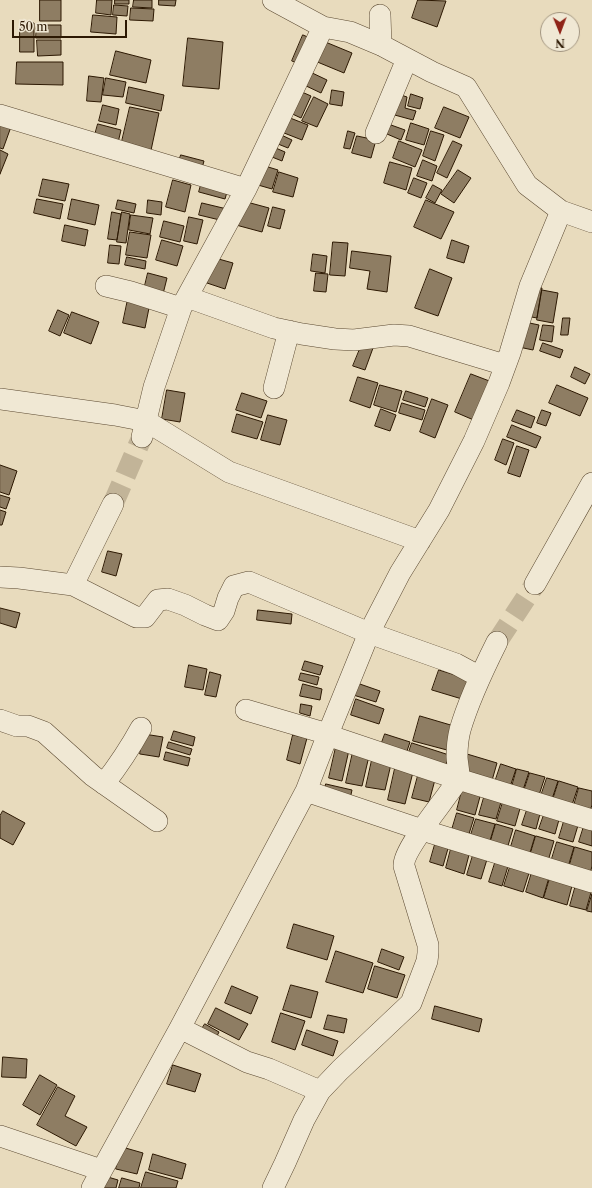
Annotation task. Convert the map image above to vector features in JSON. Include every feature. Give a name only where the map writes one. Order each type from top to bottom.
[{"type":"street","points":[[274,0],[323,27],[350,32],[381,45],[432,72],[466,87],[527,185],[561,211],[592,222]]},
{"type":"street","points":[[380,15],[381,45]]},
{"type":"street","points":[[144,429],[154,387],[184,302],[246,189],[323,27]]},
{"type":"street","points":[[376,133],[406,59]]},
{"type":"street","points":[[0,115],[246,189]]},
{"type":"street","points":[[0,1136],[96,1179],[180,1028],[306,791],[369,633],[400,573],[440,510],[474,441],[499,383],[530,286],[561,211]]},
{"type":"street","points":[[106,286],[154,299],[184,302],[274,328],[335,339],[354,340],[394,335],[409,336],[505,365]]},
{"type":"street","points":[[274,388],[289,331]]},
{"type":"street","points":[[0,399],[115,415],[229,472],[420,541]]},
{"type":"street","points":[[535,584],[592,482]]},
{"type":"street","points":[[73,585],[113,504]]},
{"type":"street","points":[[0,577],[73,585],[136,617],[145,618],[158,600],[168,599],[218,620],[224,611],[234,586],[249,582],[369,633],[456,664],[480,677]]},
{"type":"street","points":[[273,1188],[304,1120],[320,1091],[411,1003],[427,961],[428,944],[403,862],[422,830],[458,779],[457,758],[460,732],[480,677],[497,642]]},
{"type":"street","points":[[246,710],[328,734],[458,779],[592,820]]},
{"type":"street","points":[[0,720],[16,726],[28,726],[44,732],[93,776],[157,821]]},
{"type":"street","points":[[104,784],[141,728]]},
{"type":"street","points":[[306,791],[422,830],[592,882]]},
{"type":"street","points":[[180,1028],[247,1062],[269,1069],[320,1091]]},
{"type":"building","points":[[40,0],[61,0],[61,21],[40,21]]},
{"type":"building","points":[[97,0],[112,0],[111,15],[96,13]]},
{"type":"building","points":[[115,0],[129,0],[129,4],[115,4]]},
{"type":"building","points":[[134,0],[152,0],[152,8],[133,7]]},
{"type":"building","points":[[159,0],[176,0],[175,6],[159,5]]},
{"type":"building","points":[[418,0],[446,1],[437,27],[412,18]]},
{"type":"building","points":[[114,5],[128,6],[127,16],[113,15]]},
{"type":"building","points":[[131,8],[154,9],[153,21],[130,20]]},
{"type":"building","points":[[93,15],[117,17],[116,34],[91,32]]},
{"type":"building","points":[[20,23],[34,23],[34,52],[20,52]]},
{"type":"building","points":[[37,25],[61,25],[61,38],[36,38]]},
{"type":"building","points":[[303,35],[310,38],[299,64],[292,61]]},
{"type":"building","points":[[188,38],[223,42],[219,89],[183,86]]},
{"type":"building","points":[[37,40],[61,40],[61,55],[38,56]]},
{"type":"building","points":[[323,41],[352,53],[344,73],[315,61]]},
{"type":"building","points":[[116,51],[151,60],[146,83],[110,75]]},
{"type":"building","points":[[17,62],[63,62],[63,85],[16,84]]},
{"type":"building","points":[[308,71],[327,80],[321,93],[302,84]]},
{"type":"building","points":[[89,76],[104,78],[101,102],[87,101]]},
{"type":"building","points":[[106,78],[126,82],[123,97],[103,95]]},
{"type":"building","points":[[129,87],[164,95],[161,111],[126,103]]},
{"type":"building","points":[[295,89],[311,96],[301,118],[286,111]]},
{"type":"building","points":[[332,90],[344,92],[342,106],[330,104]]},
{"type":"building","points":[[411,94],[423,98],[420,109],[408,106]]},
{"type":"building","points":[[401,95],[407,97],[405,108],[416,111],[413,120],[391,114]]},
{"type":"building","points":[[314,97],[328,104],[317,127],[302,121]]},
{"type":"building","points":[[103,105],[119,109],[116,125],[99,121]]},
{"type":"building","points":[[130,107],[159,113],[150,155],[120,150]]},
{"type":"building","points":[[444,107],[469,117],[460,138],[435,128]]},
{"type":"building","points":[[285,116],[308,125],[302,140],[279,131]]},
{"type":"building","points":[[0,119],[12,124],[3,149],[0,148]]},
{"type":"building","points":[[411,123],[429,129],[424,145],[406,140]]},
{"type":"building","points":[[98,124],[121,130],[117,147],[93,142]]},
{"type":"building","points":[[391,125],[405,130],[401,140],[387,134]]},
{"type":"building","points":[[348,131],[355,133],[350,149],[344,148]]},
{"type":"building","points":[[431,131],[444,135],[435,161],[423,156]]},
{"type":"building","points":[[277,133],[292,140],[288,148],[273,142]]},
{"type":"building","points":[[357,136],[376,140],[371,158],[352,153]]},
{"type":"building","points":[[399,141],[422,150],[415,167],[393,158]]},
{"type":"building","points":[[453,141],[462,145],[447,178],[437,173]]},
{"type":"building","points":[[271,146],[285,152],[282,161],[267,155]]},
{"type":"building","points":[[0,150],[8,154],[0,174]]},
{"type":"building","points":[[181,155],[204,161],[201,172],[178,165]]},
{"type":"building","points":[[423,160],[437,166],[432,181],[417,176]]},
{"type":"building","points":[[390,162],[412,168],[406,190],[384,183]]},
{"type":"building","points":[[265,166],[278,170],[272,189],[258,185]]},
{"type":"building","points":[[458,170],[471,178],[454,203],[441,194]]},
{"type":"building","points":[[279,172],[298,178],[293,197],[273,192]]},
{"type":"building","points":[[203,178],[229,185],[225,199],[199,192]]},
{"type":"building","points":[[414,178],[427,183],[421,198],[408,193]]},
{"type":"building","points":[[43,179],[69,184],[65,201],[39,196]]},
{"type":"building","points":[[173,180],[191,185],[185,212],[166,207]]},
{"type":"building","points":[[433,185],[442,190],[435,203],[426,198]]},
{"type":"building","points":[[37,199],[63,204],[60,219],[34,213]]},
{"type":"building","points":[[72,199],[99,205],[95,225],[68,219]]},
{"type":"building","points":[[118,200],[136,204],[134,213],[116,209]]},
{"type":"building","points":[[148,200],[162,202],[161,215],[147,213]]},
{"type":"building","points":[[426,200],[454,212],[441,239],[414,227]]},
{"type":"building","points":[[243,201],[269,208],[262,232],[236,225]]},
{"type":"building","points":[[202,203],[227,209],[224,221],[199,215]]},
{"type":"building","points":[[273,207],[285,210],[280,229],[268,226]]},
{"type":"building","points":[[112,212],[121,214],[117,240],[108,239]]},
{"type":"building","points":[[122,212],[130,214],[126,243],[117,242]]},
{"type":"building","points":[[131,215],[153,218],[150,234],[129,230]]},
{"type":"building","points":[[189,217],[203,220],[197,244],[184,241]]},
{"type":"building","points":[[164,221],[184,226],[180,242],[160,237]]},
{"type":"building","points":[[65,225],[88,230],[85,246],[62,241]]},
{"type":"building","points":[[130,232],[151,235],[147,258],[126,255]]},
{"type":"building","points":[[162,240],[183,246],[177,266],[156,260]]},
{"type":"building","points":[[452,240],[469,246],[464,263],[447,258]]},
{"type":"building","points":[[333,242],[348,243],[345,276],[330,275]]},
{"type":"building","points":[[110,245],[121,246],[119,264],[108,263]]},
{"type":"building","points":[[352,251],[391,256],[387,292],[367,289],[370,271],[350,268]]},
{"type":"building","points":[[313,254],[327,256],[325,273],[311,271]]},
{"type":"building","points":[[127,257],[146,261],[145,269],[125,265]]},
{"type":"building","points":[[215,258],[233,263],[225,289],[207,283]]},
{"type":"building","points":[[430,269],[452,278],[438,316],[415,308]]},
{"type":"building","points":[[148,273],[167,278],[162,298],[143,294]]},
{"type":"building","points":[[316,273],[328,274],[326,292],[314,291]]},
{"type":"building","points":[[530,287],[542,288],[537,318],[526,316]]},
{"type":"building","points":[[542,290],[558,293],[553,323],[537,320]]},
{"type":"building","points":[[128,299],[150,303],[145,328],[123,323]]},
{"type":"building","points":[[58,310],[69,315],[60,336],[49,331]]},
{"type":"building","points":[[72,312],[99,322],[91,344],[64,333]]},
{"type":"building","points":[[563,318],[570,318],[568,335],[561,335]]},
{"type":"building","points":[[520,321],[539,325],[533,350],[514,346]]},
{"type":"building","points":[[543,325],[554,326],[552,342],[540,340]]},
{"type":"building","points":[[543,343],[563,350],[560,358],[540,351]]},
{"type":"building","points":[[362,344],[373,348],[365,370],[353,366]]},
{"type":"building","points":[[575,367],[590,374],[585,384],[571,377]]},
{"type":"building","points":[[471,374],[492,382],[476,421],[455,412]]},
{"type":"building","points":[[358,377],[378,383],[370,408],[350,401]]},
{"type":"building","points":[[380,385],[402,391],[396,412],[374,405]]},
{"type":"building","points":[[557,385],[588,398],[580,416],[549,403]]},
{"type":"building","points":[[167,390],[185,393],[180,422],[162,419]]},
{"type":"building","points":[[406,391],[428,398],[425,407],[403,400]]},
{"type":"building","points":[[242,393],[267,401],[261,418],[236,410]]},
{"type":"building","points":[[432,399],[448,405],[435,438],[420,432]]},
{"type":"building","points":[[402,403],[425,410],[422,420],[399,413]]},
{"type":"building","points":[[381,409],[396,415],[390,431],[375,426]]},
{"type":"building","points":[[517,410],[535,417],[531,428],[512,421]]},
{"type":"building","points":[[542,410],[551,413],[546,426],[537,423]]},
{"type":"building","points":[[237,414],[263,422],[257,439],[232,432]]},
{"type":"building","points":[[268,415],[287,420],[280,445],[261,440]]},
{"type":"building","points":[[512,425],[541,437],[536,448],[507,437]]},
{"type":"building","points":[[503,439],[514,443],[506,465],[495,460]]},
{"type":"building","points":[[517,446],[529,450],[520,477],[508,473]]},
{"type":"building","points":[[0,465],[17,471],[9,495],[0,492]]},
{"type":"building","points":[[0,495],[10,498],[6,509],[0,507]]},
{"type":"building","points":[[0,510],[6,512],[2,525],[0,525]]},
{"type":"building","points":[[108,551],[122,554],[116,576],[102,572]]},
{"type":"building","points":[[0,608],[20,613],[16,628],[0,623]]},
{"type":"building","points":[[258,610],[292,614],[291,624],[257,620]]},
{"type":"building","points":[[305,661],[323,666],[320,675],[302,670]]},
{"type":"building","points":[[189,665],[207,669],[203,690],[185,687]]},
{"type":"building","points":[[439,670],[468,679],[462,699],[432,690]]},
{"type":"building","points":[[210,672],[221,675],[216,697],[205,695]]},
{"type":"building","points":[[301,673],[319,677],[317,685],[299,680]]},
{"type":"building","points":[[354,682],[380,691],[376,702],[350,694]]},
{"type":"building","points":[[303,684],[322,689],[320,700],[300,696]]},
{"type":"building","points":[[356,699],[384,709],[379,724],[351,715]]},
{"type":"building","points":[[301,704],[312,706],[310,716],[300,713]]},
{"type":"building","points":[[420,716],[454,726],[447,750],[413,741]]},
{"type":"building","points":[[174,731],[195,737],[193,746],[171,740]]},
{"type":"building","points":[[144,734],[163,737],[159,757],[140,754]]},
{"type":"building","points":[[385,734],[410,742],[405,757],[380,748]]},
{"type":"building","points":[[293,735],[307,738],[300,764],[287,760]]},
{"type":"building","points":[[169,742],[192,749],[190,755],[167,748]]},
{"type":"building","points":[[412,743],[449,755],[444,770],[407,758]]},
{"type":"building","points":[[336,747],[349,750],[342,781],[329,778]]},
{"type":"building","points":[[166,752],[190,758],[188,766],[164,760]]},
{"type":"building","points":[[353,752],[369,756],[362,786],[346,783]]},
{"type":"building","points":[[467,754],[497,763],[491,784],[465,776]]},
{"type":"building","points":[[372,760],[391,764],[385,790],[366,787]]},
{"type":"building","points":[[396,764],[414,768],[405,804],[388,800]]},
{"type":"building","points":[[501,764],[516,769],[509,790],[494,785]]},
{"type":"building","points":[[517,769],[529,772],[522,793],[511,790]]},
{"type":"building","points":[[419,772],[436,776],[429,802],[412,798]]},
{"type":"building","points":[[530,773],[545,777],[538,798],[523,794]]},
{"type":"building","points":[[547,778],[558,781],[551,802],[540,799]]},
{"type":"building","points":[[559,781],[578,787],[571,808],[552,803]]},
{"type":"building","points":[[326,784],[352,790],[350,799],[324,793]]},
{"type":"building","points":[[463,787],[481,793],[475,815],[457,810]]},
{"type":"building","points":[[579,788],[592,791],[592,805],[589,814],[573,809]]},
{"type":"building","points":[[485,794],[502,799],[496,819],[479,815]]},
{"type":"building","points":[[504,799],[521,805],[515,826],[497,821]]},
{"type":"building","points":[[528,807],[541,810],[536,829],[522,825]]},
{"type":"building","points":[[3,811],[25,823],[13,845],[0,838],[0,816]]},
{"type":"building","points":[[545,812],[560,816],[555,834],[539,829]]},
{"type":"building","points":[[457,813],[474,818],[468,837],[451,833]]},
{"type":"building","points":[[565,818],[579,822],[573,842],[559,838]]},
{"type":"building","points":[[476,819],[495,824],[489,844],[470,838]]},
{"type":"building","points":[[585,823],[592,825],[592,846],[579,842]]},
{"type":"building","points":[[496,824],[513,829],[507,849],[490,844]]},
{"type":"building","points":[[516,830],[535,836],[529,856],[510,850]]},
{"type":"building","points":[[536,836],[554,841],[548,861],[530,856]]},
{"type":"building","points":[[436,841],[449,845],[443,866],[430,862]]},
{"type":"building","points":[[557,842],[574,847],[568,867],[551,862]]},
{"type":"building","points":[[452,845],[470,851],[464,874],[446,868]]},
{"type":"building","points":[[575,847],[592,852],[592,866],[590,874],[569,868]]},
{"type":"building","points":[[474,852],[488,856],[481,879],[467,875]]},
{"type":"building","points":[[496,860],[509,863],[502,886],[489,882]]},
{"type":"building","points":[[511,864],[530,870],[523,892],[504,886]]},
{"type":"building","points":[[533,869],[550,874],[543,898],[526,892]]},
{"type":"building","points":[[551,875],[573,882],[567,905],[544,898]]},
{"type":"building","points":[[577,881],[592,889],[586,910],[570,906]]},
{"type":"building","points":[[592,894],[592,912],[587,911]]},
{"type":"building","points":[[294,924],[334,936],[327,960],[287,948]]},
{"type":"building","points":[[382,949],[404,957],[399,970],[378,962]]},
{"type":"building","points":[[336,951],[373,963],[363,993],[326,982]]},
{"type":"building","points":[[375,966],[405,975],[397,998],[368,989]]},
{"type":"building","points":[[291,985],[318,992],[311,1018],[283,1010]]},
{"type":"building","points":[[232,986],[258,997],[251,1014],[225,1003]]},
{"type":"building","points":[[435,1006],[482,1019],[479,1032],[432,1019]]},
{"type":"building","points":[[216,1008],[248,1024],[239,1040],[208,1024]]},
{"type":"building","points":[[281,1013],[305,1021],[295,1050],[272,1042]]},
{"type":"building","points":[[328,1015],[347,1019],[344,1033],[324,1029]]},
{"type":"building","points":[[205,1024],[219,1032],[215,1040],[200,1032]]},
{"type":"building","points":[[307,1030],[338,1041],[333,1056],[302,1045]]},
{"type":"building","points":[[3,1057],[27,1059],[26,1078],[2,1077]]},
{"type":"building","points":[[173,1065],[201,1074],[195,1092],[167,1084]]},
{"type":"building","points":[[40,1075],[57,1085],[40,1115],[23,1105]]},
{"type":"building","points":[[58,1087],[75,1096],[65,1116],[87,1127],[76,1146],[37,1125]]},
{"type":"building","points":[[122,1147],[143,1153],[137,1174],[116,1169]]},
{"type":"building","points":[[153,1154],[186,1164],[182,1179],[149,1170]]},
{"type":"building","points":[[146,1172],[178,1181],[176,1188],[141,1188]]},
{"type":"building","points":[[101,1175],[118,1180],[116,1188],[97,1188]]},
{"type":"building","points":[[122,1178],[140,1183],[139,1188],[119,1188]]},
{"type":"tunnel","points":[[113,504],[142,437]]},
{"type":"tunnel","points":[[497,642],[535,584]]}]
